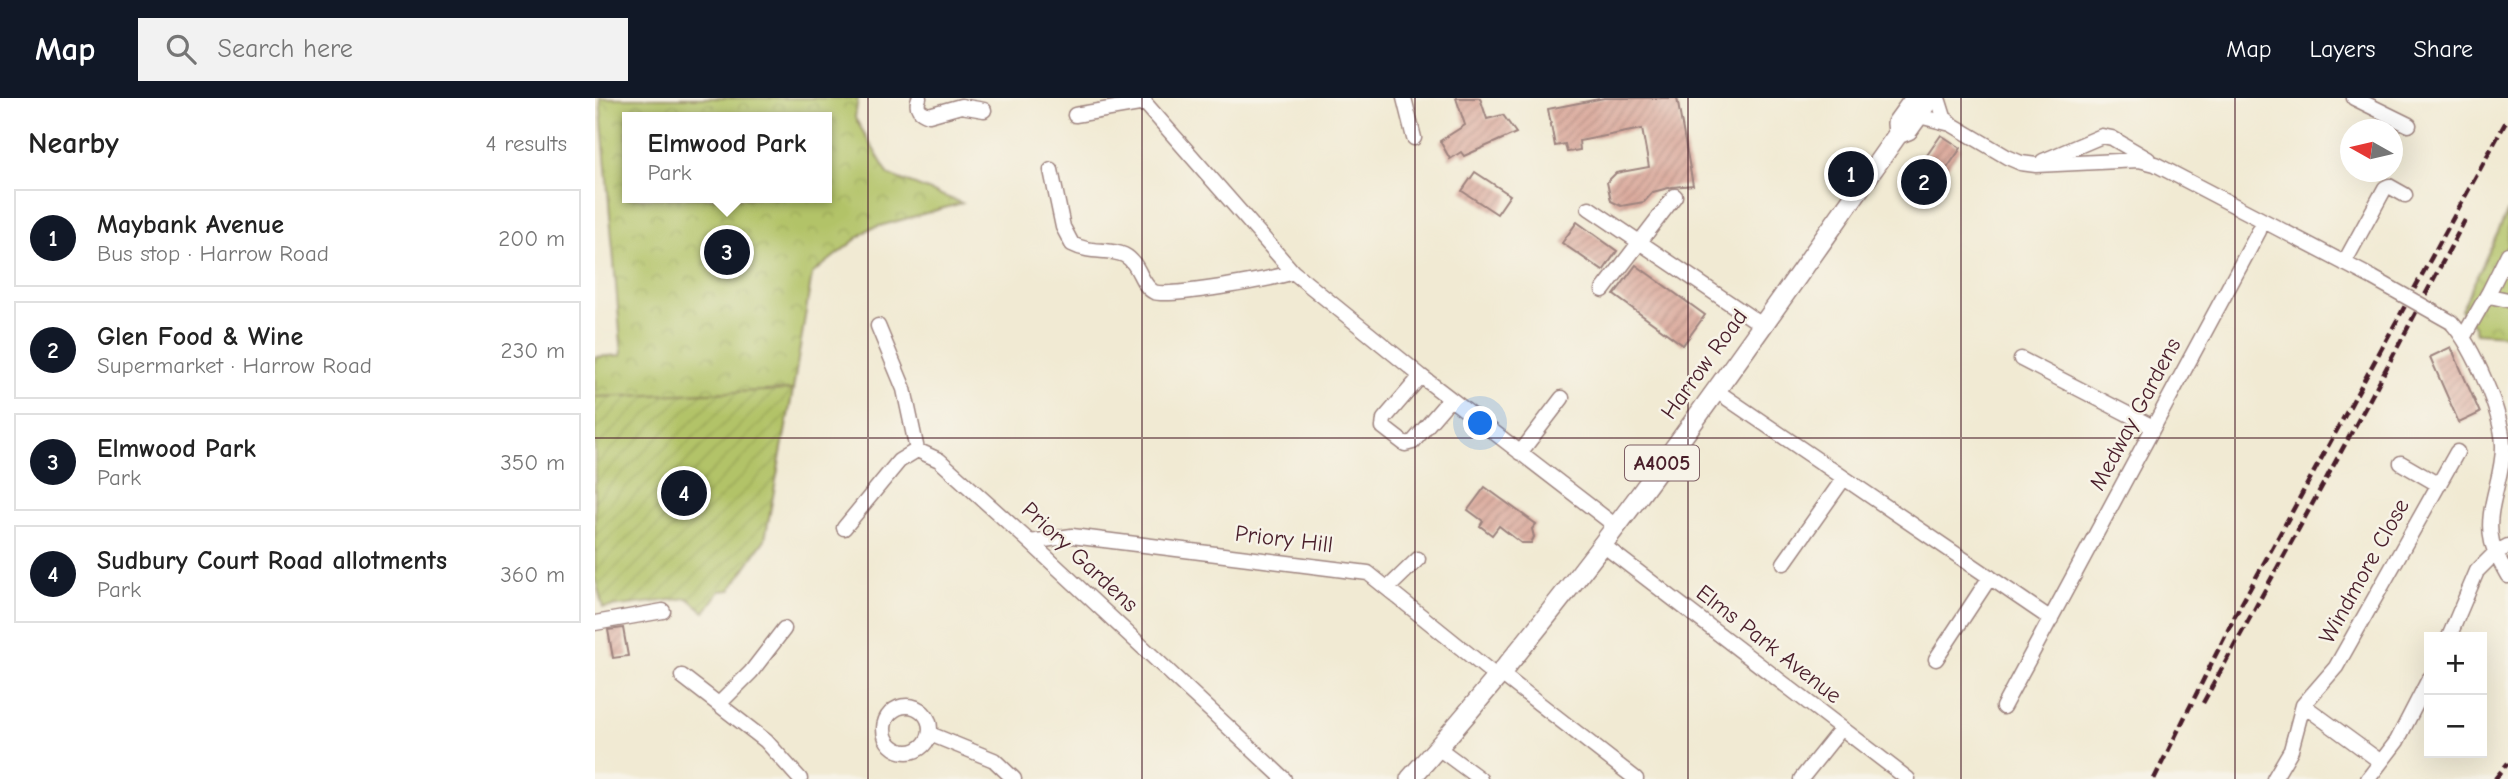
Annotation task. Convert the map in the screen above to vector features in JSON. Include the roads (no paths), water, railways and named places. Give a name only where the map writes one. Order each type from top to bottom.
[{"type":"main road","name":"Harrow Road","points":[[1410,779],[1617,527],[1898,134],[1908,130],[1917,107],[1931,98]]},
{"type":"street","points":[[919,98],[919,109],[929,116],[961,106],[983,110]]},
{"type":"street","points":[[1405,98],[1414,138]]},
{"type":"street","points":[[1938,98],[1944,117],[1951,124]]},
{"type":"street","points":[[2354,98],[2409,125]]},
{"type":"street","points":[[1075,115],[1145,101],[1293,272],[1450,399],[1617,527]]},
{"type":"street","points":[[1917,107],[2021,163],[2036,165],[2139,160],[2155,164]]},
{"type":"street","points":[[2036,165],[2102,136],[2112,138],[2155,164],[2451,322],[2463,336],[2476,360],[2501,430],[2503,447],[2491,539],[2502,549],[2508,576]]},
{"type":"street","points":[[1051,170],[1063,227],[1072,244],[1090,251],[1121,254],[1136,265],[1148,287],[1154,292],[1171,293],[1266,280],[1293,272]]},
{"type":"street","points":[[2344,263],[2385,188],[2389,186],[2405,195]]},
{"type":"street","points":[[1604,290],[1675,196]]},
{"type":"street","points":[[1590,208],[1762,325]]},
{"type":"street","name":"Medway Gardens","points":[[2003,708],[2259,231]]},
{"type":"street","points":[[2463,336],[2508,254]]},
{"type":"street","points":[[2489,292],[2494,297],[2508,300]]},
{"type":"street","points":[[844,528],[899,461],[917,450],[904,389],[878,326]]},
{"type":"street","points":[[2021,359],[2153,427]]},
{"type":"street","points":[[1421,376],[1384,419],[1383,427],[1405,444],[1409,444],[1450,399]]},
{"type":"street","points":[[1715,390],[2050,619]]},
{"type":"street","points":[[1520,453],[1562,398]]},
{"type":"street","name":"Priory Gardens","points":[[917,450],[939,460],[1285,779]]},
{"type":"street","name":"Windmore Close","points":[[2274,779],[2291,750],[2303,705],[2336,667],[2457,452]]},
{"type":"street","points":[[2401,463],[2439,485]]},
{"type":"street","points":[[1784,563],[1844,478]]},
{"type":"street","name":"Priory Hill","points":[[1030,542],[1072,536],[1368,573],[1636,779]]},
{"type":"street","name":"Elms Park Avenue","points":[[1603,545],[1908,779]]},
{"type":"street","points":[[2451,632],[2477,571],[2502,549]]},
{"type":"street","points":[[1388,589],[1418,559]]},
{"type":"street","points":[[1936,659],[1990,578]]},
{"type":"street","points":[[595,623],[663,611]]},
{"type":"street","points":[[719,704],[751,672],[784,629]]},
{"type":"street","points":[[682,676],[766,741],[800,779]]},
{"type":"street","points":[[2368,779],[2397,741],[2424,689]]},
{"type":"street","points":[[2303,705],[2381,762]]},
{"type":"street","points":[[1801,779],[1841,729]]},
{"type":"street","points":[[930,734],[995,760],[1014,779]]},
{"type":"street","points":[[1438,748],[1480,779]]},
{"type":"railway","points":[[2154,779],[2236,614],[2508,118]]},
{"type":"railway","points":[[2203,703],[2465,220]]},
{"type":"railway","points":[[2495,779],[2508,763]]},
{"type":"place","name":"Maybank Avenue","points":[[1851,174]]},
{"type":"place","name":"Glen Food & Wine","points":[[1924,182]]},
{"type":"place","name":"Elmwood Park","points":[[727,252]]},
{"type":"place","name":"Sudbury Court Road allotments","points":[[684,493]]}]
